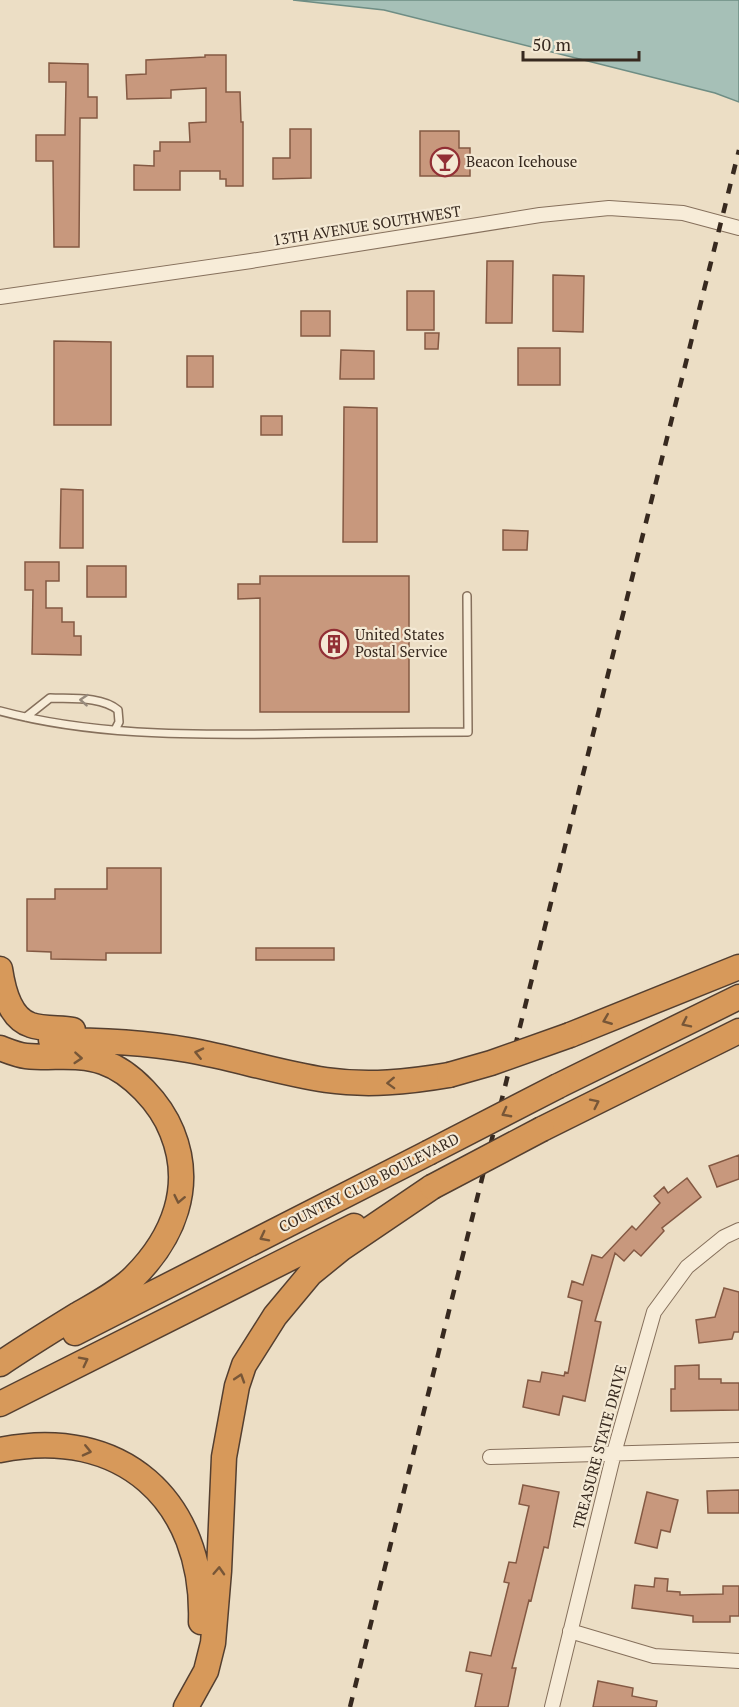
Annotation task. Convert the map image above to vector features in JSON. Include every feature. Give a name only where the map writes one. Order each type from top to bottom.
[{"type":"highway","points":[[0,1047],[24,1040],[106,1041],[188,1050],[329,1081],[407,1082],[449,1075],[491,1063],[570,1035],[739,967]]},
{"type":"highway","points":[[0,969],[9,1004],[18,1017],[31,1025],[103,1033],[140,1044]]},
{"type":"highway","name":"COUNTRY CLUB BOULEVARD","points":[[0,1371],[28,1351],[739,998]]},
{"type":"highway","name":"COUNTRY CLUB BOULEVARD","points":[[0,1404],[739,1031]]},
{"type":"highway","points":[[0,1047],[24,1056],[83,1057],[104,1062],[121,1071],[157,1103],[179,1151],[183,1183],[171,1226],[151,1258],[133,1278],[28,1351],[0,1364]]},
{"type":"highway","points":[[186,1707],[206,1671],[213,1642],[224,1457],[237,1386],[244,1365],[275,1316],[310,1274],[342,1248],[432,1187]]},
{"type":"highway","points":[[0,1450],[55,1445],[101,1454],[122,1464],[153,1486],[178,1516],[193,1550],[199,1575],[202,1600],[201,1626],[192,1667],[184,1686],[170,1707]]},
{"type":"street","name":"13TH AVENUE SOUTHWEST","points":[[0,297],[251,261],[540,215],[609,208],[682,213],[739,228]]},
{"type":"street","name":"TREASURE STATE DRIVE","points":[[552,1707],[614,1453],[654,1312],[687,1267],[724,1237],[739,1230]]},
{"type":"street","points":[[490,1457],[739,1450]]},
{"type":"street","points":[[570,1631],[654,1656],[739,1661]]},
{"type":"lane","points":[[0,711],[115,730],[205,735],[468,732],[467,596]]},
{"type":"lane","points":[[26,717],[50,698],[98,701],[112,705],[118,710],[119,722],[115,730]]},
{"type":"water","points":[[293,0],[739,0],[739,102],[715,93],[384,10]]},
{"type":"building","points":[[205,55],[226,55],[226,92],[240,92],[241,122],[243,122],[243,186],[226,186],[226,179],[220,179],[220,171],[180,171],[180,190],[134,190],[134,165],[154,166],[154,151],[160,151],[160,142],[190,142],[189,123],[206,122],[206,88],[171,90],[171,98],[127,99],[126,75],[146,74],[146,60],[205,57]]},
{"type":"building","points":[[49,63],[88,64],[88,97],[97,97],[97,118],[80,118],[79,247],[54,247],[53,161],[36,161],[36,135],[65,135],[66,82],[49,82]]},
{"type":"building","points":[[290,129],[311,129],[311,178],[273,179],[273,158],[290,158]]},
{"type":"building","name":"Beacon Icehouse","points":[[420,131],[459,131],[459,148],[470,148],[470,176],[420,176]]},
{"type":"building","points":[[487,261],[513,261],[512,323],[486,323]]},
{"type":"building","points":[[553,275],[584,276],[583,332],[553,331]]},
{"type":"building","points":[[407,291],[434,291],[434,330],[407,330]]},
{"type":"building","points":[[301,311],[330,311],[330,336],[301,336]]},
{"type":"building","points":[[425,333],[439,333],[438,349],[425,349]]},
{"type":"building","points":[[54,341],[111,342],[111,425],[54,425]]},
{"type":"building","points":[[518,348],[560,348],[560,385],[518,385]]},
{"type":"building","points":[[341,350],[374,351],[374,379],[340,379]]},
{"type":"building","points":[[187,356],[213,356],[213,387],[187,387]]},
{"type":"building","points":[[344,407],[377,408],[377,542],[343,542]]},
{"type":"building","points":[[261,416],[282,416],[282,435],[261,435]]},
{"type":"building","points":[[61,489],[83,490],[83,548],[60,548]]},
{"type":"building","points":[[503,530],[528,531],[527,550],[503,550]]},
{"type":"building","points":[[25,562],[59,562],[59,581],[46,581],[46,608],[62,608],[62,622],[74,622],[74,636],[81,636],[81,655],[32,654],[33,590],[25,590]]},
{"type":"building","points":[[87,566],[126,566],[126,597],[87,597]]},
{"type":"building","name":"United States Postal Service","points":[[260,576],[409,576],[409,712],[260,712],[260,598],[238,599],[238,584],[260,584]]},
{"type":"building","points":[[107,868],[161,868],[161,953],[106,953],[106,960],[51,959],[51,952],[27,951],[27,899],[55,899],[55,889],[107,889]]},
{"type":"building","points":[[256,948],[334,948],[334,960],[256,960]]},
{"type":"building","points":[[739,1155],[739,1179],[717,1187],[709,1166]]},
{"type":"building","points":[[687,1178],[701,1197],[662,1228],[664,1231],[641,1256],[634,1250],[624,1261],[615,1253],[595,1321],[601,1322],[585,1401],[563,1396],[559,1415],[523,1407],[528,1380],[540,1382],[542,1372],[564,1376],[565,1372],[568,1373],[582,1301],[568,1297],[572,1281],[583,1285],[592,1255],[602,1258],[632,1226],[636,1230],[660,1203],[654,1196],[664,1187],[668,1193]]},
{"type":"building","points":[[724,1288],[739,1292],[739,1332],[734,1332],[732,1339],[699,1343],[696,1320],[715,1317]]},
{"type":"building","points":[[699,1365],[699,1379],[721,1379],[721,1383],[739,1383],[739,1410],[671,1411],[671,1389],[675,1389],[675,1366]]},
{"type":"building","points":[[523,1485],[559,1492],[548,1548],[544,1547],[531,1601],[529,1600],[512,1668],[516,1668],[508,1707],[475,1707],[482,1674],[466,1671],[470,1652],[491,1656],[509,1583],[504,1582],[509,1562],[516,1563],[529,1506],[519,1504]]},
{"type":"building","points":[[739,1490],[739,1513],[708,1513],[707,1491]]},
{"type":"building","points":[[647,1492],[678,1500],[670,1532],[661,1530],[657,1548],[635,1543]]},
{"type":"building","points":[[655,1578],[668,1579],[667,1591],[680,1592],[680,1595],[723,1594],[723,1586],[739,1586],[739,1616],[730,1616],[730,1622],[693,1622],[693,1616],[632,1608],[635,1585],[654,1587]]},
{"type":"building","points":[[598,1681],[633,1688],[632,1696],[657,1701],[656,1707],[593,1707]]},
{"type":"railway","points":[[350,1707],[739,150]]},
{"type":"place","name":"Beacon Icehouse","points":[[445,162]]},
{"type":"place","name":"United States Postal Service","points":[[334,644]]}]
